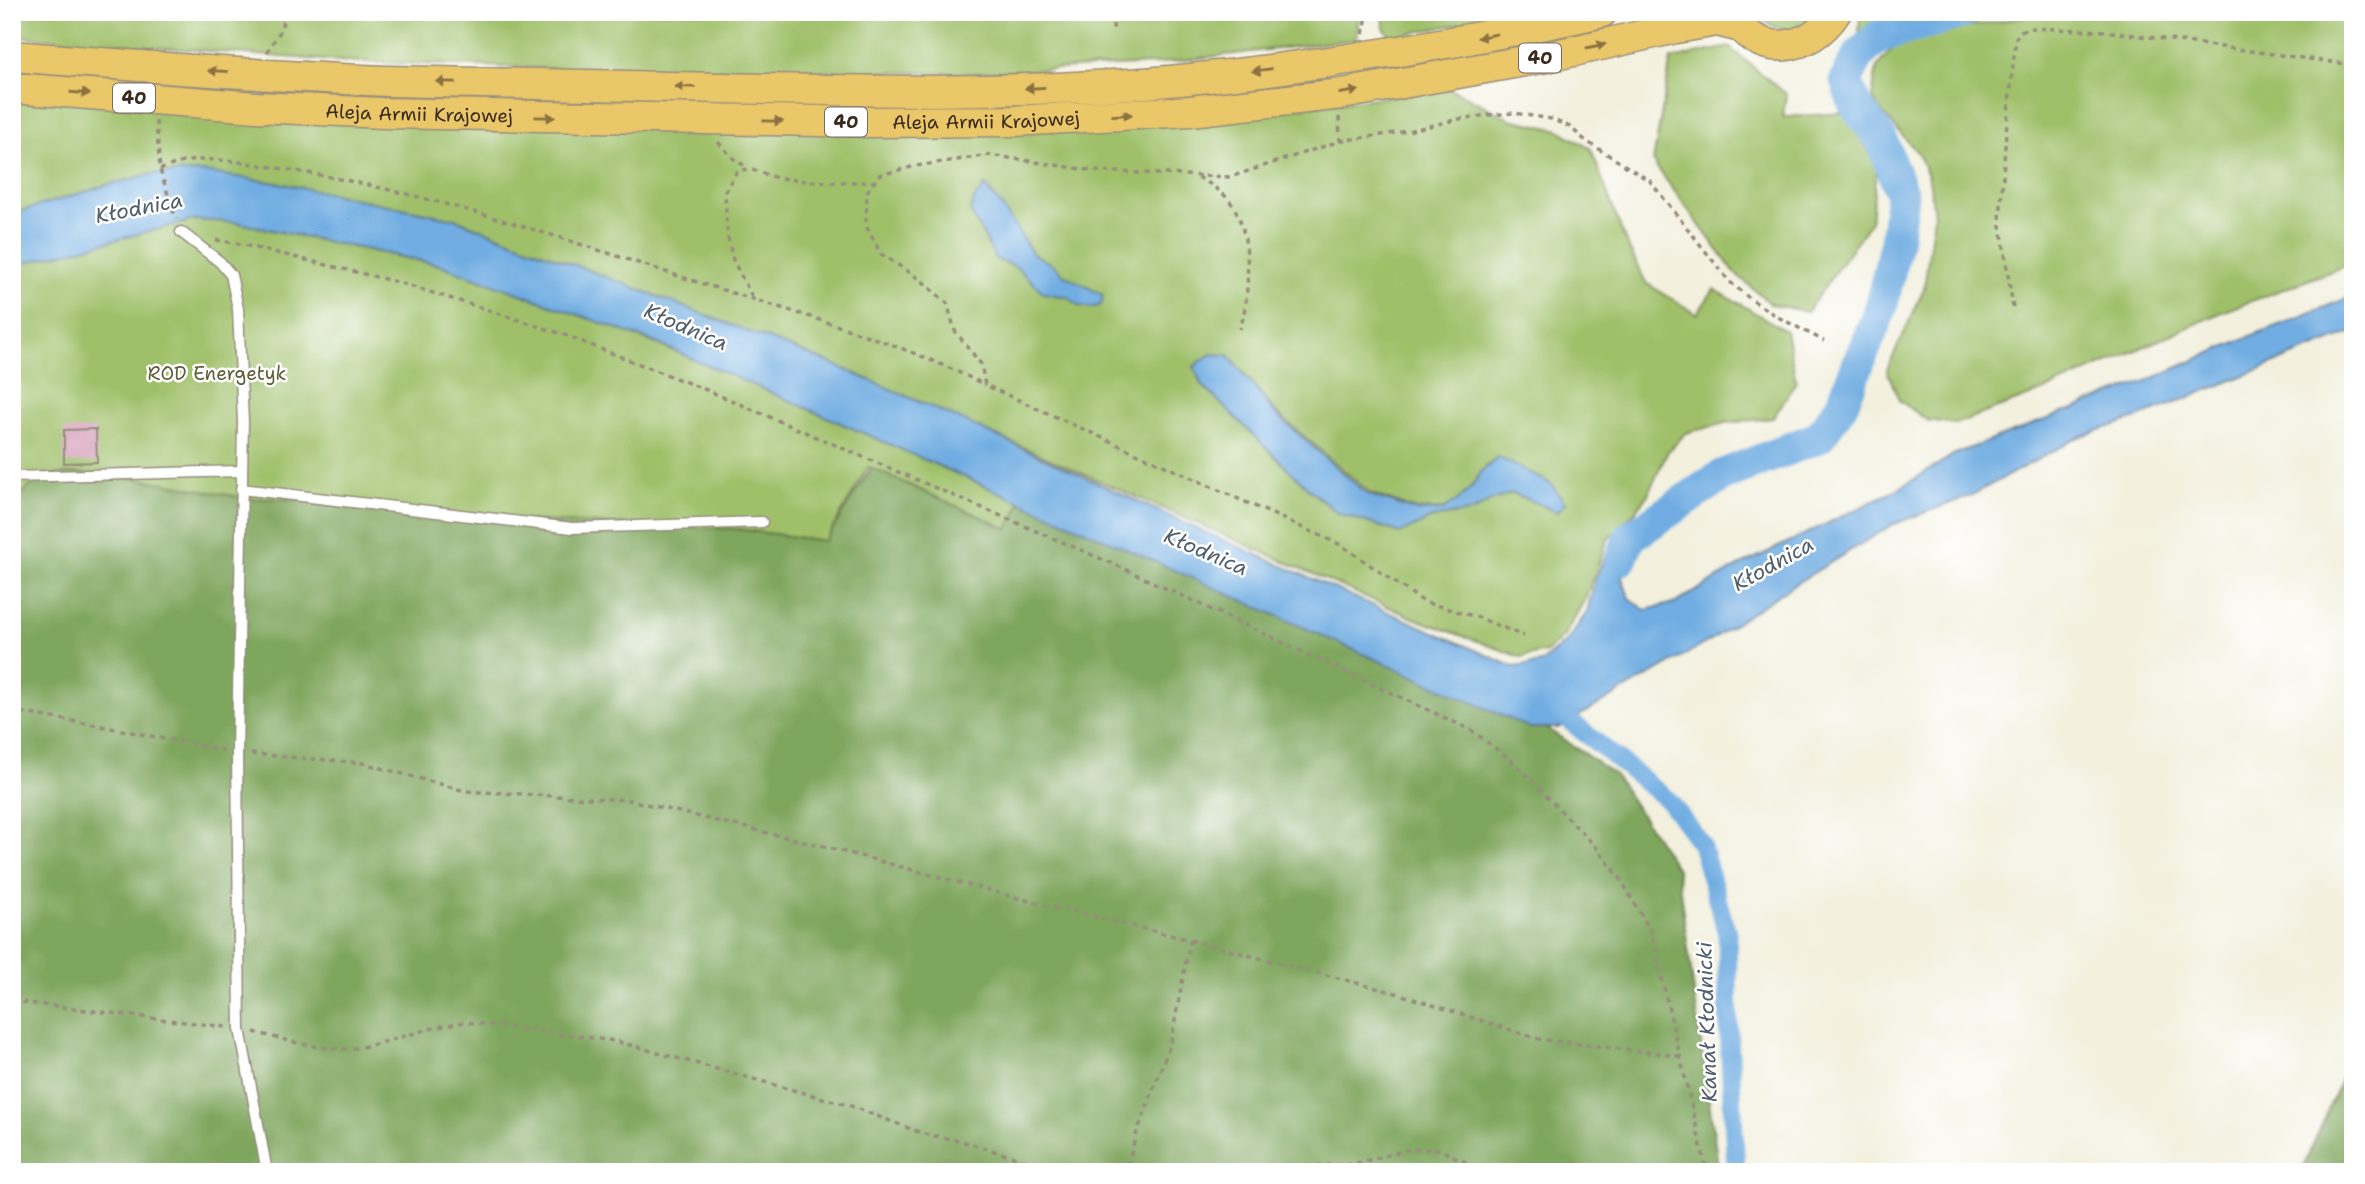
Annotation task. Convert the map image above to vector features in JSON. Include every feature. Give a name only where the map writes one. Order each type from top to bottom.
[{"type":"main road","name":"Aleja Armii Krajowej","points":[[12,56],[386,80],[727,88],[1015,89],[1188,79],[1355,58],[1602,12]]},
{"type":"main road","name":"40","points":[[1736,20],[1752,36],[1765,43],[1793,45],[1819,34],[1836,12]]},
{"type":"main road","name":"Aleja Armii Krajowej","points":[[12,88],[326,111],[705,120],[1014,121],[1190,111],[1342,94],[1736,20]]},
{"type":"lane","points":[[181,232],[220,262],[231,275],[238,309],[243,422],[236,753],[240,1029],[267,1172]]},
{"type":"lane","points":[[12,477],[242,471]]},
{"type":"lane","points":[[241,489],[572,528],[762,522]]},
{"type":"path","points":[[263,57],[281,30],[285,12]]},
{"type":"path","points":[[1113,29],[1114,12]]},
{"type":"path","points":[[1361,43],[1368,12]]},
{"type":"path","points":[[2013,308],[2000,220],[2016,38],[2021,31],[2052,27],[2105,31],[2353,65]]},
{"type":"path","points":[[156,111],[160,170],[181,232],[397,282],[562,334],[709,391],[1118,566],[1471,730],[1515,763],[1595,846],[1619,876],[1651,932],[1707,1172]]},
{"type":"path","points":[[985,385],[981,364],[955,331],[947,303],[921,280],[881,254],[866,226],[867,192],[879,176],[916,166],[989,155],[1095,171],[1230,177],[1340,141],[1408,131],[1459,119],[1514,113],[1551,119],[1570,127],[1586,141],[1650,181],[1729,281],[1776,316],[1824,341]]},
{"type":"path","points":[[705,120],[718,142],[734,159],[748,168],[777,177],[875,182]]},
{"type":"path","points":[[1339,121],[1340,141]]},
{"type":"path","points":[[160,170],[181,161],[214,159],[334,177],[515,223],[922,356],[1341,545],[1424,602],[1477,617],[1524,636]]},
{"type":"path","points":[[748,168],[737,171],[725,191],[727,234],[733,260],[753,299]]},
{"type":"path","points":[[1196,176],[1219,189],[1235,209],[1244,237],[1247,271],[1244,315],[1240,329]]},
{"type":"path","points":[[12,711],[236,753],[363,763],[465,791],[629,800],[827,847],[1021,899],[1396,993],[1538,1039],[1680,1056]]},
{"type":"path","points":[[1126,1172],[1136,1135],[1171,1042],[1190,940]]},
{"type":"path","points":[[12,1001],[240,1029],[308,1045],[353,1049],[446,1024],[467,1023],[615,1041],[848,1105],[924,1134],[958,1140],[1063,1172]]},
{"type":"path","points":[[1147,1172],[1182,1165],[1255,1168],[1353,1164],[1407,1150],[1439,1149],[1486,1172]]},
{"type":"green space","points":[[12,12],[1359,12],[1357,39],[1153,64],[975,73],[567,69],[335,61],[12,36]]},
{"type":"green space","points":[[1383,12],[1521,12],[1391,37],[1384,28]]},
{"type":"green space","points":[[1754,12],[1825,12],[1808,25],[1790,30],[1771,25]]},
{"type":"green space","points":[[1935,12],[1859,32],[1860,14]]},
{"type":"green space","points":[[2050,12],[2353,12],[2353,263],[2222,312],[2046,390],[1955,424],[1927,420],[1899,400],[1887,370],[1924,289],[1934,215],[1929,178],[1918,153],[1878,108],[1872,96],[1877,67],[1894,46],[1946,31]]},
{"type":"green space","points":[[1729,47],[1786,94],[1783,117],[1843,113],[1877,162],[1871,221],[1807,312],[1771,304],[1734,272],[1653,162],[1671,59]]},
{"type":"green space","points":[[1451,89],[1510,119],[1559,130],[1591,149],[1625,240],[1646,283],[1697,314],[1714,289],[1786,331],[1796,381],[1773,418],[1725,423],[1686,433],[1668,451],[1648,494],[1636,511],[1608,539],[1585,599],[1564,636],[1547,652],[1521,657],[1416,619],[828,362],[455,219],[204,172],[152,174],[12,214],[12,101],[1201,119]],"holes":[[[1228,355],[1277,413],[1370,493],[1416,510],[1445,509],[1465,495],[1486,466],[1499,459],[1557,512],[1513,493],[1490,501],[1474,511],[1432,518],[1401,533],[1338,513],[1311,491],[1201,384]]]},
{"type":"green space","name":"ROD Energetyk","points":[[160,218],[234,222],[440,265],[523,291],[725,371],[1022,502],[1010,530],[868,467],[825,541],[736,529],[572,531],[305,499],[252,499],[41,477],[13,501],[12,507],[12,263]]},
{"type":"green space","points":[[871,468],[1008,529],[1021,502],[1548,729],[1614,774],[1677,869],[1719,1172],[12,1172],[12,505],[41,476],[77,473],[146,480],[252,499],[305,499],[473,519],[736,529],[825,541]]},
{"type":"green space","points":[[2353,1029],[2353,1172],[2301,1172],[2346,1068]]},
{"type":"water","name":"Kłodnica","points":[[204,172],[284,184],[455,219],[828,362],[966,422],[1189,525],[1514,667],[1541,663],[1567,641],[1587,612],[1595,579],[1611,543],[1640,518],[1654,533],[1633,552],[1622,576],[1629,598],[1645,610],[1675,603],[1739,566],[1898,489],[1955,454],[2149,380],[2243,339],[2353,296],[2353,332],[2137,418],[2081,436],[1970,496],[1894,524],[1787,589],[1711,640],[1558,728],[1530,728],[654,342],[440,265],[234,222],[194,220],[12,266],[12,214],[152,174]]},
{"type":"water","points":[[985,186],[1002,206],[1032,253],[1055,266],[1064,275],[1103,295],[1101,305],[1091,308],[1080,306],[1067,297],[1044,293],[1015,266],[995,259],[970,211],[975,198]]},
{"type":"water","points":[[1211,354],[1228,355],[1277,415],[1367,494],[1417,511],[1443,510],[1471,488],[1481,472],[1498,457],[1550,483],[1565,503],[1557,512],[1513,493],[1490,501],[1474,511],[1432,518],[1401,533],[1338,513],[1311,491],[1201,384],[1194,366]]},
{"type":"building","points":[[96,429],[97,462],[64,463],[64,430]]},
{"type":"waterway","points":[[1621,559],[1630,537],[1723,475],[1819,437],[1841,406],[1881,308],[1896,242],[1902,195],[1881,139],[1854,103],[1846,80],[1859,55],[1878,37],[1964,12]]},
{"type":"waterway","name":"Kanał Kłodnicki","points":[[1549,704],[1669,801],[1701,844],[1727,933],[1736,1172]]}]
